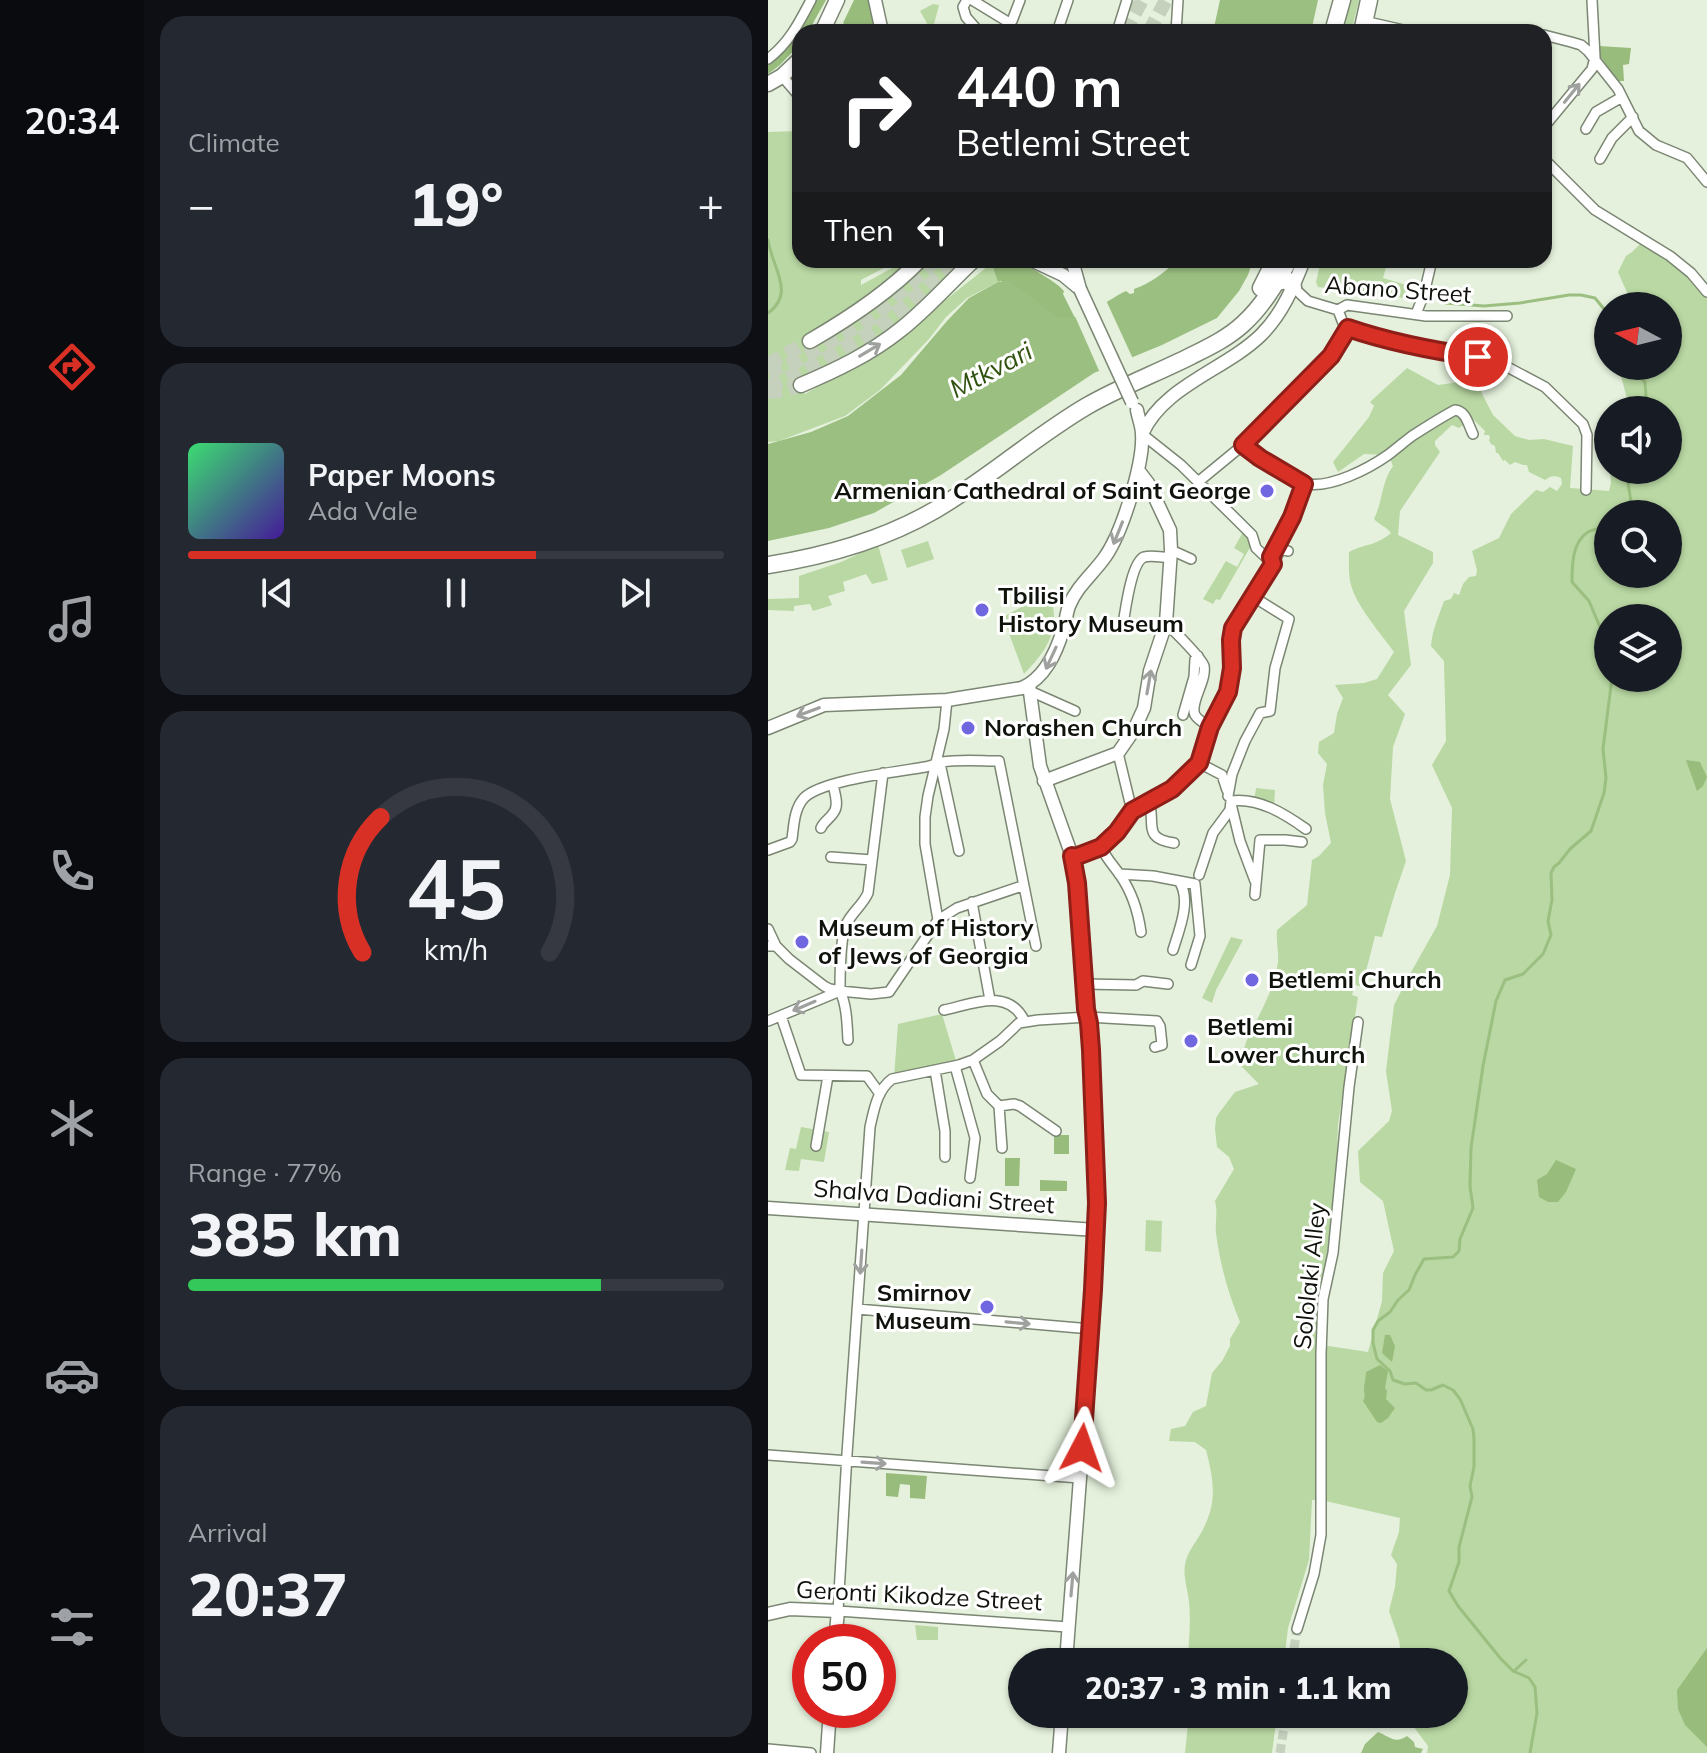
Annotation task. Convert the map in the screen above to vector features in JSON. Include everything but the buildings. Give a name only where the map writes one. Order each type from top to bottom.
[{"type":"highway","points":[[1335,24],[1342,0]]},
{"type":"highway","points":[[1363,24],[1369,0]]},
{"type":"highway","points":[[768,555],[838,540],[922,508],[1089,396],[1221,330],[1249,306],[1271,268]]},
{"type":"highway","points":[[768,565],[852,546],[937,509],[1085,407],[1202,351],[1232,333],[1285,284],[1290,268]]},
{"type":"main road","points":[[826,24],[837,0]]},
{"type":"main road","points":[[768,84],[792,67]]},
{"type":"main road","points":[[810,341],[870,303],[911,268]]},
{"type":"main road","points":[[801,385],[845,365],[888,339],[966,268]]},
{"type":"street","points":[[798,24],[811,0]]},
{"type":"street","points":[[875,0],[880,24]]},
{"type":"street","points":[[973,24],[963,7],[969,0],[1008,22],[1012,21],[1020,0]]},
{"type":"street","points":[[1060,24],[1068,0]]},
{"type":"street","points":[[1120,24],[1127,0]]},
{"type":"street","points":[[1176,24],[1178,0]]},
{"type":"street","points":[[1552,117],[1592,69],[1595,57],[1592,0]]},
{"type":"street","points":[[768,59],[792,35]]},
{"type":"street","points":[[1552,37],[1581,45],[1595,57],[1622,97],[1639,131],[1656,145],[1687,158],[1707,182]]},
{"type":"street","points":[[782,76],[792,88]]},
{"type":"street","points":[[1586,129],[1596,112],[1622,97]]},
{"type":"street","points":[[1600,159],[1612,138],[1633,117]]},
{"type":"street","points":[[1552,167],[1595,210],[1670,256],[1691,273],[1707,292]]},
{"type":"street","points":[[1052,268],[1080,289]]},
{"type":"street","points":[[1074,268],[1080,289],[1137,410],[1142,434],[1181,465],[1252,535],[1256,548],[1273,564]]},
{"type":"street","points":[[1067,1648],[1091,1329],[1096,1155],[1077,883],[1072,856],[1044,781],[1030,688],[1047,669],[1069,606],[1080,585],[1103,561],[1113,545],[1138,470],[1145,427],[1186,385],[1230,360],[1260,336],[1280,311],[1285,284],[1298,268]]},
{"type":"street","points":[[1416,314],[1430,268]]},
{"type":"street","name":"Abano Street","points":[[1285,284],[1308,301],[1338,310],[1347,305],[1416,314],[1507,316]]},
{"type":"street","points":[[1338,310],[1348,328],[1496,361],[1545,387],[1583,424],[1587,435],[1586,490]]},
{"type":"street","points":[[1198,482],[1243,445],[1331,356],[1348,328]]},
{"type":"street","points":[[1137,410],[1147,414],[1162,407]]},
{"type":"street","points":[[1243,445],[1304,484],[1325,484],[1372,465],[1408,438],[1455,410],[1464,413],[1473,434]]},
{"type":"street","points":[[1044,781],[1118,753],[1144,708],[1150,671],[1166,623],[1171,554],[1170,530],[1148,483],[1138,470]]},
{"type":"street","points":[[1273,564],[1271,557],[1292,517],[1304,484]]},
{"type":"street","points":[[1072,856],[1101,847],[1132,811],[1172,789],[1199,763],[1210,727],[1228,692],[1233,628],[1281,549],[1288,551]]},
{"type":"street","points":[[1124,618],[1130,586],[1141,560],[1171,554],[1191,559]]},
{"type":"street","points":[[1191,965],[1200,936],[1197,880],[1213,833],[1230,810],[1230,780],[1245,741],[1260,713],[1270,711],[1275,668],[1289,619],[1252,599]]},
{"type":"street","points":[[1166,623],[1198,656],[1204,667],[1194,714],[1210,727]]},
{"type":"street","points":[[1183,715],[1198,656]]},
{"type":"street","points":[[768,728],[824,705],[947,700],[1022,688],[1030,688],[1075,711]]},
{"type":"street","points":[[938,920],[925,844],[925,817],[944,729],[947,700]]},
{"type":"street","points":[[1118,753],[1132,811]]},
{"type":"street","points":[[768,850],[790,842],[798,806],[812,792],[940,762],[999,761],[1036,946]]},
{"type":"street","points":[[1199,763],[1222,775],[1255,888],[1260,840],[1302,842]]},
{"type":"street","points":[[936,764],[941,768],[959,851]]},
{"type":"street","points":[[848,1040],[847,1017],[840,991],[844,928],[868,893],[883,773]]},
{"type":"street","points":[[821,828],[837,804],[833,785]]},
{"type":"street","points":[[1230,798],[1273,808],[1306,829]]},
{"type":"street","points":[[1149,801],[1155,838],[1174,843]]},
{"type":"street","points":[[1101,847],[1132,896],[1141,932]]},
{"type":"street","points":[[831,857],[872,860]]},
{"type":"street","points":[[1119,874],[1197,880]]},
{"type":"street","points":[[1173,950],[1184,913],[1183,887],[1179,881]]},
{"type":"street","points":[[768,929],[772,946],[824,986],[871,994],[889,992],[938,920],[948,912],[1022,886]]},
{"type":"street","points":[[972,902],[990,1000]]},
{"type":"street","points":[[1084,984],[1136,985],[1143,981],[1168,984]]},
{"type":"street","points":[[768,1021],[840,991]]},
{"type":"street","points":[[944,1010],[1000,1000],[1020,1012],[1025,1022]]},
{"type":"street","points":[[781,1016],[801,1075],[867,1076],[880,1094]]},
{"type":"street","points":[[837,1624],[868,1146],[872,1119],[884,1085],[892,1079],[973,1060],[1019,1023],[1025,1022],[1088,1017],[1157,1021],[1162,1045],[1155,1047]]},
{"type":"street","name":"Sololaki Alley","points":[[1297,1629],[1314,1574],[1321,1535],[1323,1299],[1333,1253],[1358,1022]]},
{"type":"street","points":[[973,1060],[987,1094],[999,1106],[1002,1148]]},
{"type":"street","points":[[955,1066],[975,1138],[970,1178]]},
{"type":"street","points":[[935,1070],[945,1131],[945,1157]]},
{"type":"street","points":[[816,1146],[828,1076]]},
{"type":"street","points":[[999,1106],[1020,1106],[1056,1131]]},
{"type":"street","name":"Shalva Dadiani Street","points":[[768,1208],[1096,1230]]},
{"type":"street","points":[[857,1309],[1091,1329]]},
{"type":"street","points":[[768,1455],[1080,1478]]},
{"type":"street","name":"Geronti Kikodze Street","points":[[768,1614],[790,1609],[838,1611],[1068,1627]]},
{"type":"street","points":[[827,1753],[829,1728]]},
{"type":"street","points":[[1059,1753],[1061,1728]]},
{"type":"street","points":[[768,1749],[811,1753]]},
{"type":"shaded area","points":[[812,0],[826,0],[812,24],[795,24]]},
{"type":"shaded area","points":[[854,0],[870,0],[874,24],[843,23]]},
{"type":"shaded area","points":[[1350,0],[1359,0],[1353,24],[1343,24]]},
{"type":"shaded area","points":[[933,4],[939,5],[934,24],[927,24],[920,11]]},
{"type":"shaded area","points":[[792,28],[792,52],[768,74],[768,62]]},
{"type":"shaded area","points":[[1599,46],[1631,48],[1629,64],[1623,65],[1624,81],[1617,81],[1600,56]]},
{"type":"shaded area","points":[[792,131],[792,268],[884,268],[861,280],[861,285],[892,268],[959,268],[923,303],[881,337],[799,382],[805,394],[873,355],[986,268],[993,268],[998,282],[967,298],[880,390],[845,416],[779,441],[768,442],[768,132]]},
{"type":"shaded area","points":[[1644,240],[1689,276],[1707,299],[1707,1753],[1427,1753],[1428,1746],[1414,1728],[1468,1728],[1468,1648],[1400,1648],[1389,1611],[1397,1564],[1391,1555],[1400,1518],[1312,1500],[1309,1560],[1288,1628],[1286,1648],[1188,1648],[1190,1616],[1185,1565],[1210,1512],[1212,1482],[1206,1450],[1195,1442],[1169,1441],[1171,1429],[1185,1426],[1193,1412],[1206,1406],[1212,1373],[1222,1361],[1240,1322],[1225,1278],[1216,1233],[1215,1201],[1234,1169],[1229,1157],[1217,1147],[1216,1118],[1235,1092],[1259,1084],[1239,1064],[1273,983],[1278,962],[1277,930],[1307,905],[1312,860],[1331,843],[1323,785],[1327,764],[1318,753],[1319,742],[1334,733],[1343,698],[1335,685],[1377,679],[1394,652],[1358,601],[1349,577],[1349,552],[1380,541],[1391,533],[1374,519],[1393,466],[1386,455],[1364,454],[1338,472],[1333,462],[1369,417],[1374,406],[1370,402],[1407,368],[1438,385],[1475,380],[1493,415],[1515,436],[1573,446],[1570,488],[1609,491],[1611,484],[1682,484],[1682,396],[1626,396],[1622,380],[1682,380],[1682,292],[1627,292],[1618,272],[1626,256]],"holes":[[[1473,419],[1485,431],[1484,435],[1489,435],[1491,444],[1503,461],[1510,465],[1515,462],[1527,465],[1529,472],[1545,480],[1559,477],[1562,484],[1557,491],[1550,487],[1543,492],[1536,490],[1511,514],[1499,538],[1472,551],[1476,576],[1469,577],[1459,595],[1454,593],[1451,599],[1444,601],[1433,634],[1431,646],[1444,661],[1446,741],[1432,765],[1452,808],[1450,875],[1437,926],[1394,1005],[1386,1071],[1392,1111],[1389,1121],[1358,1151],[1360,1182],[1383,1201],[1394,1251],[1383,1273],[1382,1301],[1368,1352],[1322,1345],[1338,1124],[1358,997],[1352,995],[1355,985],[1363,983],[1375,936],[1382,937],[1406,861],[1390,799],[1393,747],[1405,714],[1388,695],[1411,665],[1404,611],[1433,563],[1433,552],[1398,535],[1400,511],[1440,452],[1435,441],[1452,425],[1459,428]]]},
{"type":"shaded area","points":[[993,268],[1030,268],[1064,291],[1075,318],[1058,319],[1001,281],[998,282]]},
{"type":"shaded area","points":[[1319,268],[1386,268],[1383,278],[1416,289],[1412,296],[1404,298],[1318,287]]},
{"type":"shaded area","points":[[1243,532],[1250,537],[1252,544],[1220,600],[1216,599],[1213,604],[1203,599],[1226,561],[1237,567],[1244,554],[1234,548]]},
{"type":"shaded area","points":[[928,541],[934,559],[907,568],[901,550]]},
{"type":"shaded area","points":[[878,545],[888,580],[872,584],[866,574],[843,582],[845,591],[828,596],[832,605],[813,611],[810,604],[794,606],[794,611],[768,610],[768,599],[799,598],[799,576]]},
{"type":"shaded area","points":[[1044,595],[1053,608],[1051,635],[1040,656],[1024,674],[1003,617]]},
{"type":"shaded area","points":[[1686,760],[1700,762],[1707,777],[1697,791]]},
{"type":"shaded area","points":[[1256,788],[1275,790],[1274,807],[1254,801]]},
{"type":"shaded area","points":[[1231,937],[1243,940],[1212,1003],[1202,998]]},
{"type":"shaded area","points":[[942,1014],[957,1064],[894,1077],[898,1024]]},
{"type":"shaded area","points":[[801,1127],[829,1132],[824,1162],[801,1159],[799,1171],[785,1170],[790,1148],[796,1149]]},
{"type":"shaded area","points":[[1054,1135],[1069,1135],[1069,1154],[1054,1154]]},
{"type":"shaded area","points":[[1005,1158],[1020,1158],[1019,1186],[1005,1186]]},
{"type":"shaded area","points":[[1556,1160],[1576,1169],[1558,1202],[1548,1202],[1539,1197],[1537,1180],[1547,1174]]},
{"type":"shaded area","points":[[1040,1180],[1067,1181],[1067,1191],[1040,1191]]},
{"type":"shaded area","points":[[1146,1220],[1162,1221],[1161,1252],[1145,1251]]},
{"type":"shaded area","points":[[1385,1335],[1390,1335],[1395,1346],[1392,1362],[1382,1353]]},
{"type":"shaded area","points":[[1380,1365],[1388,1371],[1386,1399],[1395,1408],[1381,1423],[1377,1422],[1363,1401],[1366,1372]]},
{"type":"shaded area","points":[[886,1473],[927,1476],[925,1499],[910,1498],[910,1485],[900,1484],[898,1497],[886,1496]]},
{"type":"shaded area","points":[[915,1625],[938,1627],[938,1640],[917,1640]]},
{"type":"shaded area","points":[[1707,1648],[1707,1747],[1685,1725],[1678,1709],[1677,1690]]},
{"type":"shaded area","points":[[1188,1728],[1275,1728],[1272,1753],[1185,1753]]},
{"type":"water","points":[[1220,0],[1318,0],[1313,24],[1215,24]]},
{"type":"water","name":"Mtkvari","points":[[1168,268],[1250,268],[1239,291],[1217,318],[1094,373],[941,475],[874,513],[829,528],[768,541],[768,444],[811,432],[848,416],[901,375],[969,298],[998,282],[1008,281],[1058,318],[1068,318],[1094,309],[1126,291],[1134,293],[1134,289]]},
{"type":"water","points":[[1378,1732],[1396,1740],[1407,1736],[1415,1747],[1423,1749],[1421,1753],[1361,1753],[1365,1744]]},
{"type":"pier","points":[[1105,298],[1134,361],[1101,375],[1074,314]]},
{"type":"waterway","points":[[768,240],[781,288],[776,305],[768,313]]},
{"type":"waterway","points":[[1445,303],[1484,306],[1569,295],[1594,298]]},
{"type":"waterway","points":[[1643,380],[1646,396]]},
{"type":"waterway","points":[[1628,484],[1631,500]]},
{"type":"waterway","points":[[1594,529],[1579,542],[1572,569],[1572,582],[1589,601],[1594,613]]},
{"type":"waterway","points":[[1530,1753],[1537,1713],[1535,1687],[1529,1678],[1513,1671],[1501,1659],[1449,1591],[1459,1562],[1459,1547],[1472,1497],[1473,1429],[1453,1390],[1443,1385],[1426,1390],[1416,1383],[1405,1384],[1393,1380],[1390,1371],[1377,1359],[1373,1330],[1409,1290],[1424,1259],[1453,1257],[1459,1251],[1460,1239],[1473,1208],[1471,1148],[1496,1001],[1505,980],[1523,974],[1543,954],[1551,935],[1548,921],[1552,900],[1551,873],[1570,849],[1591,831],[1604,793],[1603,749],[1610,692]]},
{"type":"waterway","points":[[1514,1671],[1526,1660]]},
{"type":"tunnel","points":[[1129,24],[1142,0]]},
{"type":"tunnel","points":[[1153,24],[1166,0]]},
{"type":"tunnel","points":[[768,372],[795,362],[872,318],[927,268]]},
{"type":"tunnel","points":[[768,386],[806,370],[878,328],[949,268]]},
{"type":"tunnel","points":[[768,364],[810,341]]},
{"type":"tunnel","points":[[768,392],[801,385]]},
{"type":"tunnel","points":[[1294,1648],[1297,1629]]},
{"type":"tunnel","points":[[1280,1753],[1284,1728]]},
{"type":"place","name":"Armenian Cathedral of Saint George","points":[[1267,491]]},
{"type":"place","name":"Tbilisi History Museum","points":[[982,610]]},
{"type":"place","name":"Norashen Church","points":[[968,728]]},
{"type":"place","name":"Museum of History of Jews of Georgia","points":[[802,942]]},
{"type":"place","name":"Betlemi Church","points":[[1252,980]]},
{"type":"place","name":"Betlemi Lower Church","points":[[1191,1041]]},
{"type":"place","name":"Smirnov Museum","points":[[987,1307]]},
{"type":"route","points":[[1082,1448],[1097,1198],[1091,1050],[1072,856],[1101,847],[1132,811],[1172,789],[1199,763],[1210,727],[1228,692],[1233,628],[1273,564],[1271,557],[1292,517],[1304,484],[1243,445],[1331,356],[1348,328],[1478,357]]}]
